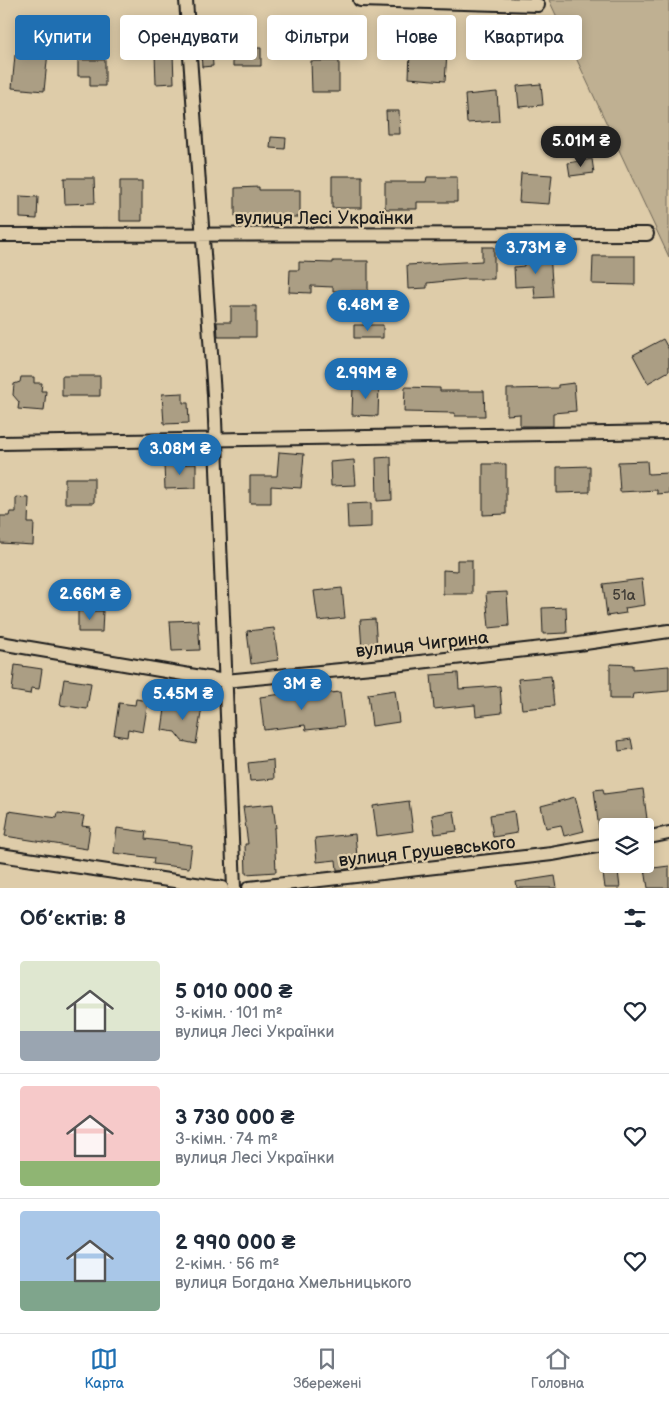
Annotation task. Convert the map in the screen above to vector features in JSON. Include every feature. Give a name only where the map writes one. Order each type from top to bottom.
[{"type":"street","points":[[186,0],[204,236],[216,440],[234,888]]},
{"type":"street","points":[[360,0],[538,5]]},
{"type":"street","name":"вулиця Лесі Українки","points":[[0,235],[647,234]]},
{"type":"street","points":[[0,442],[669,432]]},
{"type":"street","name":"вулиця Чигрина","points":[[0,644],[225,681],[548,648],[669,631]]},
{"type":"street","points":[[654,836],[669,833]]},
{"type":"street","name":"вулиця Грушевського","points":[[249,888],[552,854],[599,846]]},
{"type":"street","points":[[0,855],[222,888]]},
{"type":"shaded area","points":[[549,0],[669,0],[669,257],[577,60],[582,60],[582,15],[556,15]]},
{"type":"building","points":[[257,48],[261,48],[261,66],[233,66],[233,60],[257,60]]},
{"type":"building","points":[[15,55],[15,60],[47,60],[44,91],[12,88]]},
{"type":"building","points":[[78,60],[105,60],[105,86],[90,86],[90,76],[78,76]]},
{"type":"building","points":[[155,60],[173,60],[174,83],[156,84]]},
{"type":"building","points":[[202,60],[213,60],[213,66],[202,67]]},
{"type":"building","points":[[410,60],[446,60],[445,81],[409,78]]},
{"type":"building","points":[[311,61],[339,61],[339,92],[312,92]]},
{"type":"building","points":[[541,84],[543,105],[519,107],[517,86]]},
{"type":"building","points":[[497,92],[499,121],[467,123],[465,95]]},
{"type":"building","points":[[386,111],[399,111],[400,134],[387,134]]},
{"type":"building","points":[[271,137],[286,138],[285,149],[270,148]]},
{"type":"building","points":[[592,159],[594,173],[570,176],[568,163]]},
{"type":"building","points":[[521,173],[552,175],[549,204],[519,202]]},
{"type":"building","points":[[332,176],[362,176],[362,208],[332,208]]},
{"type":"building","points":[[427,177],[457,177],[457,202],[417,202],[417,209],[385,209],[385,182],[426,182]]},
{"type":"building","points":[[64,178],[94,178],[95,203],[65,204]]},
{"type":"building","points":[[120,181],[142,181],[142,221],[120,221]]},
{"type":"building","points":[[259,187],[259,190],[300,190],[300,217],[272,217],[272,215],[235,216],[235,188]]},
{"type":"building","points":[[20,196],[38,197],[37,219],[20,218]]},
{"type":"building","points":[[482,247],[494,247],[494,279],[466,279],[427,283],[427,288],[408,289],[407,265],[482,261]]},
{"type":"building","points":[[550,253],[553,297],[535,298],[534,286],[515,287],[514,267],[524,266],[523,255]]},
{"type":"building","points":[[593,256],[635,256],[635,285],[592,284]]},
{"type":"building","points":[[333,261],[368,261],[368,291],[333,291],[333,287],[311,286],[311,293],[289,292],[290,270],[299,270],[299,262],[333,263]]},
{"type":"building","points":[[231,306],[256,306],[256,337],[218,337],[217,322],[231,322]]},
{"type":"building","points":[[354,325],[383,325],[383,338],[354,338]]},
{"type":"building","points":[[663,339],[669,350],[669,371],[648,383],[633,355]]},
{"type":"building","points":[[62,376],[100,376],[100,396],[62,396]]},
{"type":"building","points":[[21,377],[34,377],[34,383],[42,383],[41,391],[46,391],[44,411],[18,409],[19,402],[13,395],[14,384],[20,382]]},
{"type":"building","points":[[574,383],[576,411],[553,413],[553,426],[520,426],[520,414],[507,415],[507,389],[558,388],[558,385]]},
{"type":"building","points":[[353,385],[379,386],[378,416],[352,415]]},
{"type":"building","points":[[405,387],[440,388],[440,391],[484,391],[485,416],[455,416],[455,413],[404,412]]},
{"type":"building","points":[[183,393],[183,403],[188,403],[189,423],[164,424],[162,394]]},
{"type":"building","points":[[279,452],[304,454],[301,488],[271,486],[271,503],[250,503],[250,476],[277,476]]},
{"type":"building","points":[[391,457],[392,500],[377,501],[376,458]]},
{"type":"building","points":[[354,460],[356,485],[331,486],[330,462]]},
{"type":"building","points":[[647,461],[648,474],[669,473],[669,493],[657,494],[657,490],[620,492],[618,462]]},
{"type":"building","points":[[196,464],[196,488],[165,489],[164,465]]},
{"type":"building","points":[[483,464],[506,464],[506,514],[483,515]]},
{"type":"building","points":[[590,466],[590,492],[557,493],[557,467]]},
{"type":"building","points":[[65,478],[94,478],[94,503],[65,503]]},
{"type":"building","points":[[16,497],[29,498],[28,523],[34,523],[33,545],[0,543],[0,516],[9,516],[10,512],[16,512]]},
{"type":"building","points":[[371,503],[371,527],[348,528],[347,504]]},
{"type":"building","points":[[457,560],[472,560],[472,594],[443,594],[443,570],[457,571]]},
{"type":"building","points":[[642,579],[645,605],[625,608],[626,613],[607,616],[603,584]]},
{"type":"building","points":[[342,588],[345,618],[318,621],[314,591]]},
{"type":"building","points":[[507,592],[509,626],[489,628],[486,593]]},
{"type":"building","points":[[566,607],[567,633],[543,634],[542,608]]},
{"type":"building","points":[[78,611],[103,611],[102,632],[78,632]]},
{"type":"building","points":[[375,619],[377,649],[362,650],[360,620]]},
{"type":"building","points":[[198,620],[200,650],[172,651],[170,621]]},
{"type":"building","points":[[274,628],[278,660],[251,664],[247,631]]},
{"type":"building","points":[[610,664],[633,665],[633,669],[669,666],[669,691],[633,694],[632,699],[610,699]]},
{"type":"building","points":[[15,665],[42,669],[39,689],[31,688],[30,694],[12,691]]},
{"type":"building","points":[[458,673],[459,689],[500,686],[502,713],[476,716],[475,705],[434,709],[431,675]]},
{"type":"building","points":[[551,676],[554,706],[522,709],[518,679]]},
{"type":"building","points":[[64,679],[91,683],[87,709],[60,705]]},
{"type":"building","points":[[395,690],[399,722],[372,726],[368,694]]},
{"type":"building","points":[[340,692],[344,726],[306,730],[305,725],[264,730],[260,697],[289,693],[290,697]]},
{"type":"building","points":[[136,699],[148,701],[143,732],[128,729],[127,737],[114,735],[119,703],[135,705]]},
{"type":"building","points":[[166,702],[202,707],[196,744],[182,741],[175,732],[162,730]]},
{"type":"building","points":[[631,739],[633,749],[619,751],[618,741]]},
{"type":"building","points":[[273,760],[274,779],[250,781],[248,763]]},
{"type":"building","points":[[603,789],[604,794],[643,789],[647,818],[599,818],[599,829],[594,790]]},
{"type":"building","points":[[575,797],[584,831],[564,836],[561,825],[546,828],[541,806]]},
{"type":"building","points":[[409,801],[413,831],[377,836],[373,806]]},
{"type":"building","points":[[273,804],[276,828],[274,828],[276,872],[246,874],[245,844],[248,844],[243,807]]},
{"type":"building","points":[[9,811],[57,818],[58,813],[84,816],[82,826],[90,827],[87,849],[5,836]]},
{"type":"building","points":[[454,811],[457,831],[435,834],[432,815]]},
{"type":"building","points":[[514,811],[517,833],[493,837],[490,815]]},
{"type":"building","points":[[117,828],[146,832],[145,839],[192,845],[189,868],[153,864],[154,858],[114,853]]},
{"type":"building","points":[[355,834],[358,868],[337,870],[336,860],[317,862],[315,838]]},
{"type":"building","points":[[669,866],[669,888],[648,888],[646,873],[654,873],[654,868]]},
{"type":"building","points":[[603,873],[618,873],[620,888],[605,888]]},
{"type":"building","points":[[555,876],[557,888],[517,888],[516,882]]}]
